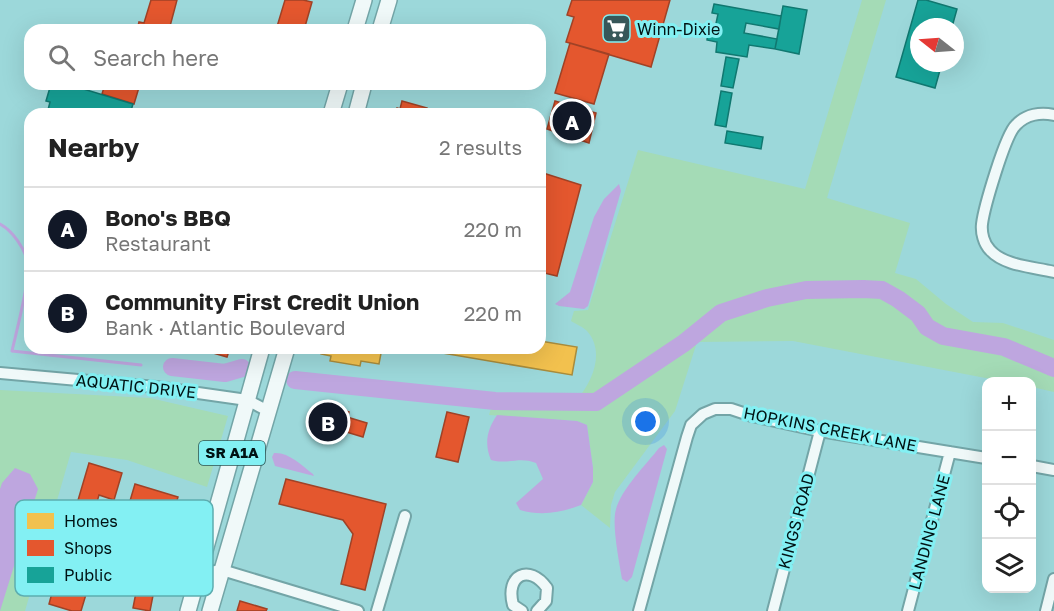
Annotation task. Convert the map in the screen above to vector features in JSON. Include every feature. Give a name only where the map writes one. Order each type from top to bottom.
[{"type":"highway","points":[[358,24],[364,0]]},
{"type":"highway","points":[[382,24],[389,0]]},
{"type":"highway","points":[[333,108],[338,90]]},
{"type":"highway","points":[[358,108],[362,90]]},
{"type":"highway","name":"SR A1A","points":[[213,521],[260,354]]},
{"type":"highway","name":"SR A1A","points":[[210,611],[285,354]]},
{"type":"highway","name":"SR A1A","points":[[188,611],[192,596]]},
{"type":"street","points":[[1054,115],[1040,113],[1020,121],[1009,134],[982,224],[987,248],[1003,260],[1054,272]]},
{"type":"street","name":"AQUATIC DRIVE","points":[[0,373],[156,387],[247,400],[268,411]]},
{"type":"street","name":"HOPKINS CREEK LANE","points":[[639,611],[687,437],[691,425],[703,414],[715,409],[731,409],[820,431],[982,458]]},
{"type":"street","name":"KINGS ROAD","points":[[773,611],[820,431]]},
{"type":"street","name":"LANDING LANE","points":[[908,611],[950,452]]},
{"type":"street","points":[[1036,467],[1054,470]]},
{"type":"street","points":[[377,611],[405,516]]},
{"type":"street","points":[[213,572],[222,570],[358,611]]},
{"type":"street","points":[[522,611],[513,605],[509,592],[515,580],[526,574],[539,577],[547,588],[546,602],[537,611]]},
{"type":"street","points":[[1046,611],[1054,579]]},
{"type":"green space","points":[[862,0],[886,0],[827,198],[910,223],[895,273],[916,279],[946,304],[973,322],[1003,323],[1054,340],[1054,392],[1036,388],[1036,377],[982,377],[793,341],[697,342],[675,411],[615,492],[611,505],[610,528],[581,505],[593,482],[587,425],[577,421],[489,415],[494,397],[578,398],[588,383],[595,366],[595,348],[587,331],[571,321],[574,311],[588,310],[638,150],[805,189]]},
{"type":"green space","points":[[0,390],[150,398],[228,416],[207,487],[127,460],[71,452],[57,500],[15,500],[15,596],[29,596],[25,611],[0,611]]},
{"type":"shaded area","points":[[619,184],[621,191],[588,306],[584,309],[555,304],[570,292],[594,217],[604,199]]},
{"type":"shaded area","points":[[497,415],[577,421],[587,425],[593,482],[581,505],[550,513],[520,510],[516,503],[543,479],[536,463],[524,460],[503,462],[491,460],[488,437]]},
{"type":"shaded area","points":[[664,445],[667,449],[632,577],[627,582],[622,579],[617,546],[615,514],[617,506],[633,479]]},
{"type":"shaded area","points":[[274,453],[290,457],[314,476],[275,466],[272,457]]},
{"type":"shaded area","points":[[15,468],[30,474],[38,489],[35,500],[15,500],[15,563],[0,611],[0,489],[2,483]]},
{"type":"building: Homes","points":[[546,342],[577,347],[572,375],[448,354],[546,354]]},
{"type":"building: Homes","points":[[321,354],[381,354],[379,364],[361,361],[360,366],[330,361],[331,356]]},
{"type":"building: Shops","points":[[151,0],[177,0],[171,24],[138,24],[139,22],[144,23]]},
{"type":"building: Shops","points":[[285,0],[312,2],[306,24],[278,24]]},
{"type":"building: Shops","name":"Winn-Dixie","points":[[572,0],[670,0],[651,67],[566,42],[574,17],[567,15]]},
{"type":"building: Shops","points":[[570,43],[609,54],[594,104],[555,93]]},
{"type":"building: Shops","points":[[103,90],[138,90],[134,104],[102,94]]},
{"type":"building: Shops","points":[[402,101],[427,108],[400,108]]},
{"type":"building: Shops","points":[[555,101],[596,113],[589,143],[547,129]]},
{"type":"building: Shops","points":[[546,174],[581,185],[557,276],[546,273]]},
{"type":"building: Shops","points":[[320,403],[349,412],[341,439],[312,431],[313,427],[308,426],[315,406],[319,407]]},
{"type":"building: Shops","points":[[447,412],[469,417],[458,462],[436,457]]},
{"type":"building: Shops","points":[[347,417],[367,423],[363,437],[343,431]]},
{"type":"building: Shops","points":[[89,463],[122,473],[114,500],[99,495],[98,500],[78,500]]},
{"type":"building: Shops","points":[[286,479],[386,504],[365,590],[341,584],[353,534],[343,520],[279,504]]},
{"type":"building: Shops","points":[[135,484],[178,497],[177,500],[130,500]]},
{"type":"building: Shops","points":[[51,596],[86,596],[81,611],[72,611],[49,604]]},
{"type":"building: Shops","points":[[135,596],[153,596],[150,611],[133,608]]},
{"type":"building: Shops","points":[[240,601],[267,609],[266,611],[237,611]]},
{"type":"building: Public","points":[[918,0],[957,9],[954,18],[913,18]]},
{"type":"building: Public","points":[[714,4],[781,16],[779,29],[746,23],[744,33],[777,39],[775,49],[749,45],[747,57],[716,52],[717,42],[707,40],[708,32],[714,33],[718,14],[712,13]]},
{"type":"building: Public","points":[[783,6],[807,10],[799,54],[775,49]]},
{"type":"building: Public","points":[[910,28],[910,72],[939,72],[935,88],[896,77]]},
{"type":"building: Public","points":[[726,57],[739,59],[733,88],[721,86]]},
{"type":"building: Public","points":[[49,90],[87,90],[133,104],[132,108],[48,108],[50,102],[46,101]]},
{"type":"building: Public","points":[[721,91],[732,93],[726,127],[715,125]]},
{"type":"building: Public","points":[[727,131],[763,137],[761,149],[725,143]]},
{"type":"waterway","points":[[0,224],[9,231],[24,251]]},
{"type":"waterway","points":[[295,380],[495,401],[596,402],[684,343],[721,313],[767,298],[806,290],[863,289],[882,290],[898,299],[918,314],[927,327],[943,336],[1004,347],[1054,368]]},
{"type":"waterway","points":[[24,297],[12,351],[24,352]]},
{"type":"waterway","points":[[40,354],[141,365]]},
{"type":"waterway","points":[[172,367],[225,373],[242,368]]},
{"type":"place","name":"Winn-Dixie","points":[[616,29]]},
{"type":"place","name":"Bono's BBQ","points":[[572,121]]},
{"type":"place","name":"Community First Credit Union","points":[[328,422]]}]
